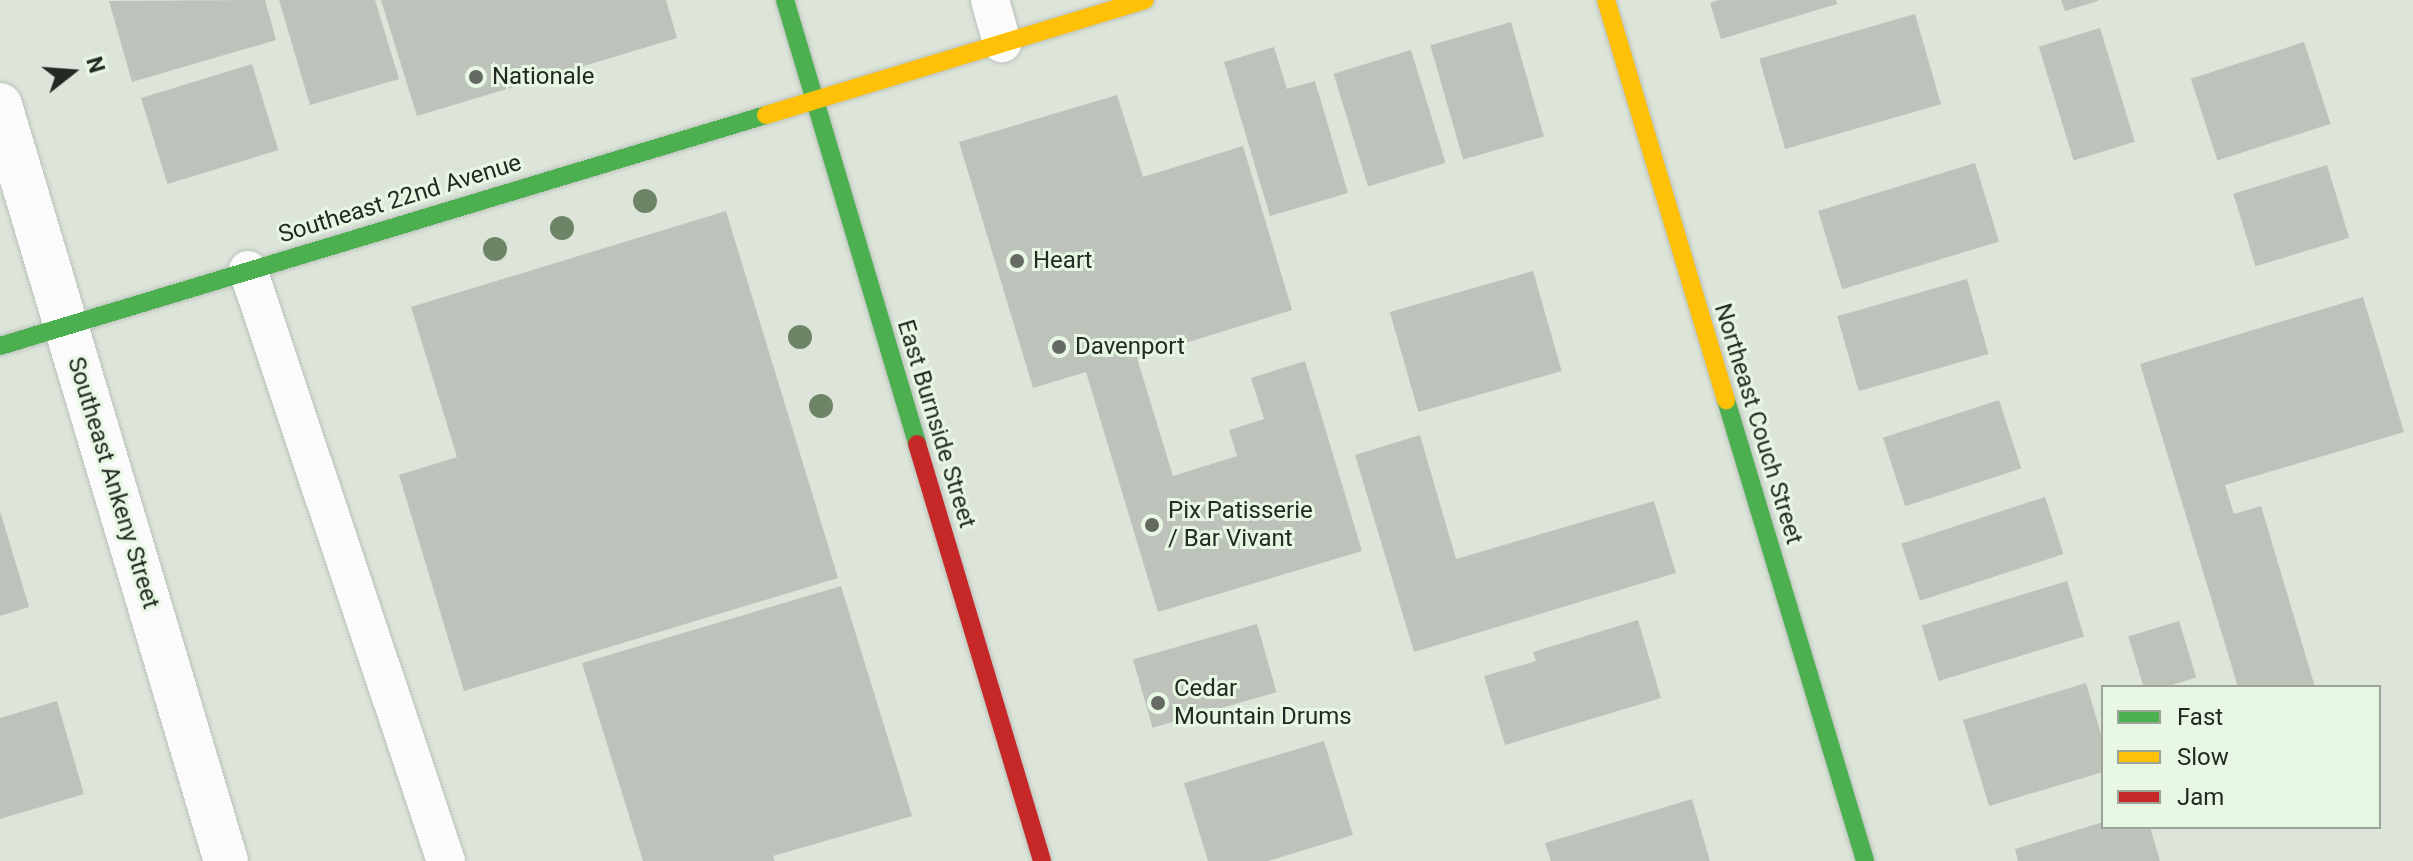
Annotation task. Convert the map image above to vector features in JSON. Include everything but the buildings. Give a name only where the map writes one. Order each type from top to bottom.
[{"type":"street","name":"East Burnside Street","points":[[785,0],[1042,861]]},
{"type":"street","name":"Southeast 22nd Avenue","points":[[0,346],[1145,0]]},
{"type":"street","name":"Northeast Couch Street","points":[[1606,0],[1865,861]]},
{"type":"street","name":"Southeast Ankeny Street","points":[[0,105],[226,861]]},
{"type":"lane","points":[[990,0],[1002,43]]},
{"type":"lane","points":[[248,270],[446,861]]},
{"type":"traffic: fast","points":[[785,0],[917,444]]},
{"type":"traffic: fast","points":[[0,346],[766,115]]},
{"type":"traffic: fast","points":[[1726,400],[1865,861]]},
{"type":"traffic: slow","points":[[766,115],[1145,0]]},
{"type":"traffic: slow","points":[[1606,0],[1726,400]]},
{"type":"traffic: jam","points":[[917,444],[1042,861]]},
{"type":"place","name":"Nationale","points":[[476,77]]},
{"type":"place","name":"Heart","points":[[1017,261]]},
{"type":"place","name":"Davenport","points":[[1059,347]]},
{"type":"place","name":"Pix Patisserie / Bar Vivant","points":[[1152,525]]},
{"type":"place","name":"Cedar Mountain Drums","points":[[1158,703]]}]
